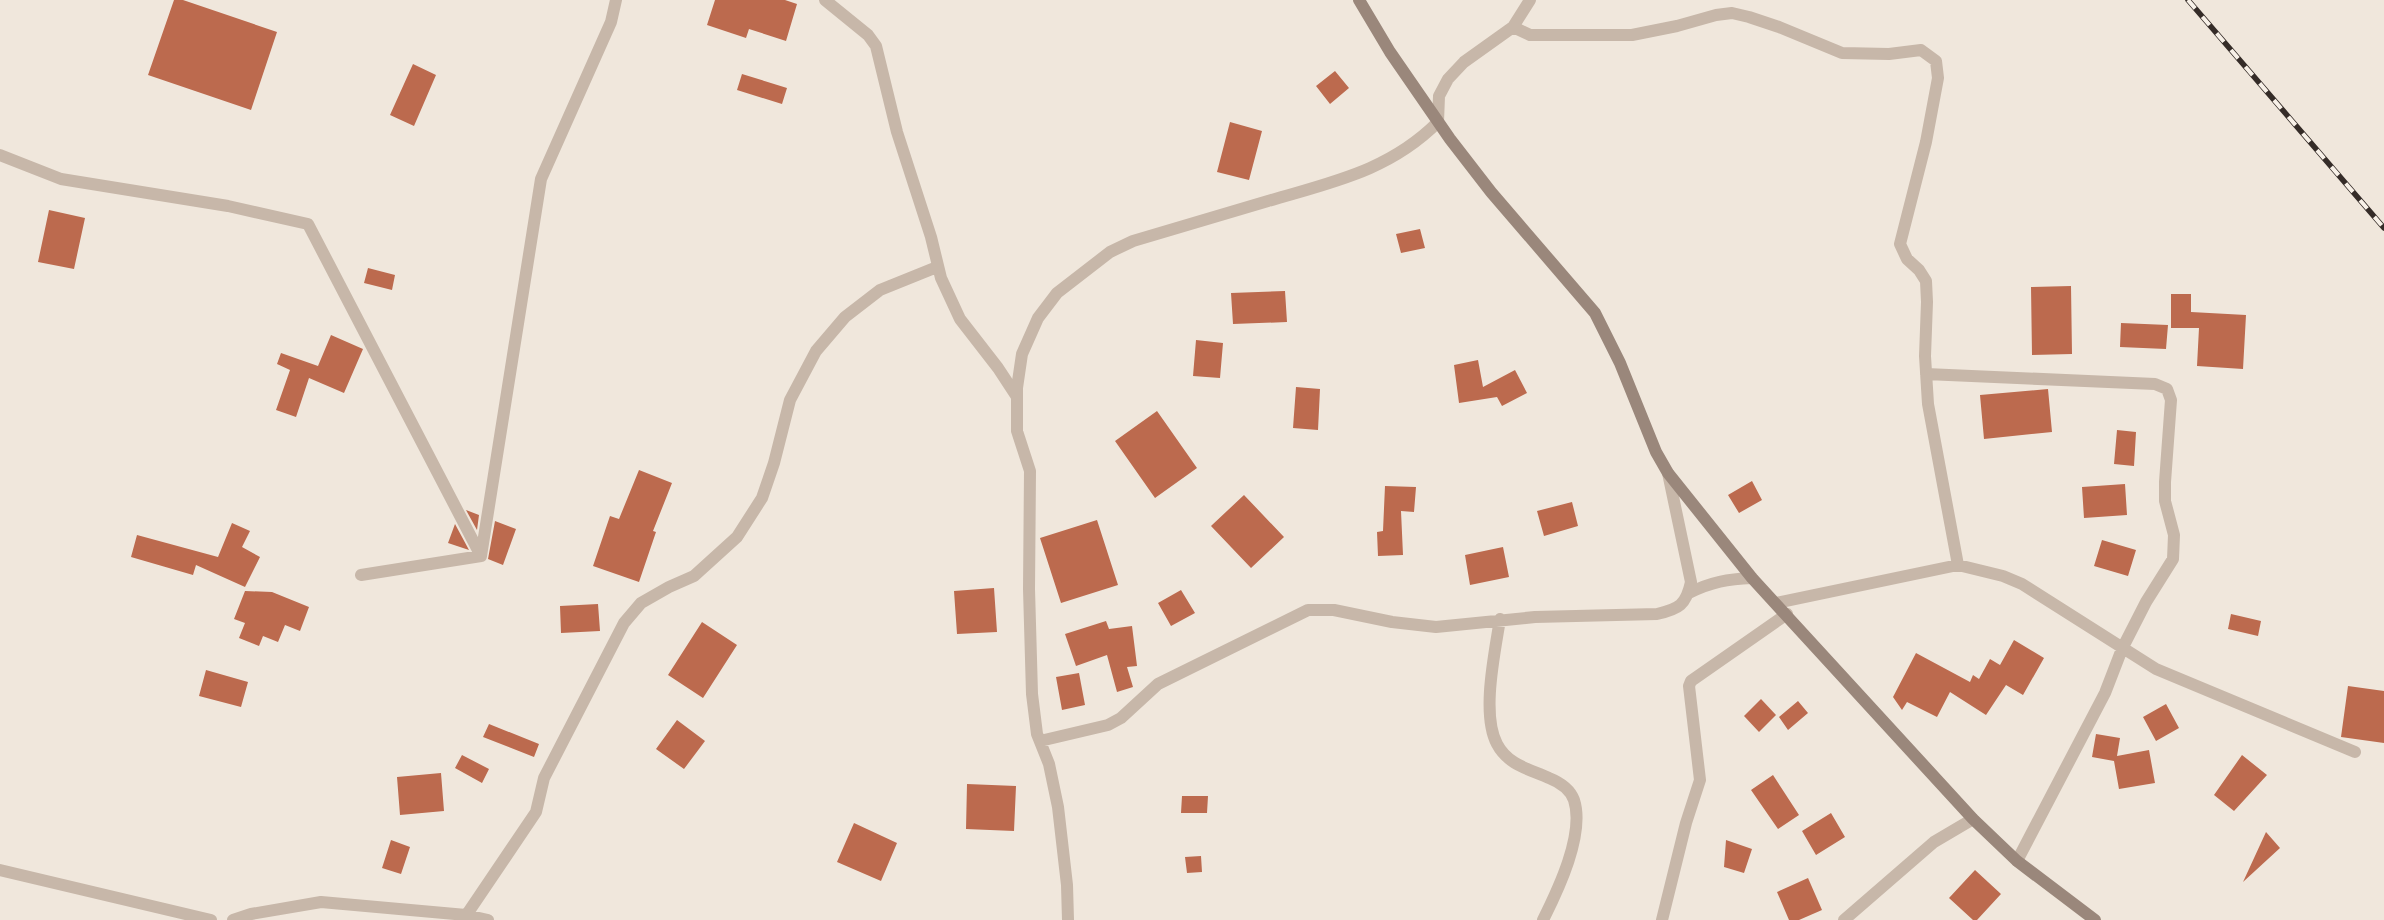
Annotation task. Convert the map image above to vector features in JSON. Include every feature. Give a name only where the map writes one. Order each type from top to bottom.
[{"type":"street","points":[[480,556],[541,179],[610,22],[616,0]]},
{"type":"street","points":[[825,0],[868,34],[876,46],[897,132],[931,237],[937,267],[960,319],[998,368],[1017,398]]},
{"type":"street","points":[[1359,0],[1390,52],[1438,122],[1491,192],[1595,312],[1620,363],[1656,452],[1668,474],[1752,578],[1973,818],[2017,861],[2095,920]]},
{"type":"street","points":[[1068,920],[1067,885],[1058,807],[1048,764],[1040,741],[1032,694],[1029,589],[1030,471],[1017,432],[1017,398],[1022,354],[1038,318],[1057,293],[1110,252],[1133,241],[1350,177],[1399,154],[1419,141],[1438,122],[1439,96],[1448,79],[1464,62],[1514,27],[1530,0]]},
{"type":"street","points":[[1514,27],[1530,35],[1632,35],[1677,26],[1716,15],[1732,14],[1749,17],[1779,27],[1842,53],[1889,54],[1921,50],[1936,61],[1938,78],[1926,142],[1900,244],[1907,259],[1919,270],[1926,281],[1928,302],[1925,356],[1928,404],[1958,565]]},
{"type":"street","points":[[0,156],[61,179],[228,206],[308,224],[480,556]]},
{"type":"street","points":[[465,918],[536,812],[544,778],[624,623],[641,603],[669,587],[694,576],[709,564],[737,537],[757,506],[774,462],[790,400],[816,351],[845,317],[880,290],[937,267]]},
{"type":"street","points":[[1926,374],[2155,384],[2167,389],[2171,400],[2165,501],[2174,535],[2173,560],[2146,602],[2122,649],[2101,700],[2017,861]]},
{"type":"street","points":[[1040,741],[1108,725],[1121,718],[1158,684],[1308,610],[1334,610],[1418,627],[1436,627],[1500,619],[1657,614],[1682,605],[1689,593],[1692,582],[1668,474]]},
{"type":"street","points":[[361,575],[480,556]]},
{"type":"street","points":[[1776,603],[1958,565],[2003,576],[2022,584],[2156,669],[2355,752]]},
{"type":"street","points":[[1689,593],[1724,579],[1752,578]]},
{"type":"street","points":[[1662,920],[1686,823],[1700,780],[1688,686],[1691,681],[1787,614]]},
{"type":"street","points":[[1500,619],[1490,701],[1492,731],[1497,744],[1512,763],[1558,782],[1568,790],[1574,800],[1576,818],[1571,851],[1565,873],[1543,920]]},
{"type":"street","points":[[1844,920],[1934,842],[1973,818]]},
{"type":"street","points":[[0,870],[211,920]]},
{"type":"street","points":[[233,920],[251,914],[320,902],[488,920]]},
{"type":"building","points":[[174,0],[183,0],[277,32],[251,110],[148,75]]},
{"type":"building","points":[[715,0],[785,0],[797,4],[786,41],[749,29],[746,38],[707,25]]},
{"type":"building","points":[[413,64],[436,75],[414,126],[390,115]]},
{"type":"building","points":[[1335,71],[1349,88],[1330,104],[1316,86]]},
{"type":"building","points":[[742,74],[787,88],[782,104],[737,90]]},
{"type":"building","points":[[1230,122],[1262,131],[1249,180],[1217,172]]},
{"type":"building","points":[[49,210],[85,218],[74,269],[38,262]]},
{"type":"building","points":[[1420,229],[1425,248],[1401,253],[1396,234]]},
{"type":"building","points":[[368,268],[395,275],[392,290],[364,283]]},
{"type":"building","points":[[2071,286],[2072,354],[2032,355],[2031,287]]},
{"type":"building","points":[[1285,291],[1287,322],[1233,324],[1231,293]]},
{"type":"building","points":[[2171,294],[2191,294],[2191,312],[2246,315],[2243,369],[2197,366],[2199,328],[2171,328]]},
{"type":"building","points":[[2121,323],[2168,325],[2166,349],[2120,347]]},
{"type":"building","points":[[331,335],[363,349],[344,393],[309,378],[296,417],[276,410],[290,370],[277,364],[281,353],[318,366]]},
{"type":"building","points":[[1196,340],[1223,343],[1220,378],[1193,376]]},
{"type":"building","points":[[1478,360],[1483,387],[1515,370],[1527,393],[1502,406],[1497,397],[1459,403],[1454,365]]},
{"type":"building","points":[[1296,387],[1320,389],[1318,430],[1293,428]]},
{"type":"building","points":[[2048,389],[2052,432],[1984,439],[1980,395]]},
{"type":"building","points":[[1157,411],[1197,468],[1155,498],[1115,441]]},
{"type":"building","points":[[2117,430],[2136,432],[2134,466],[2114,464]]},
{"type":"building","points":[[639,470],[672,483],[653,531],[656,532],[639,582],[593,566],[610,516],[619,519]]},
{"type":"building","points":[[1752,481],[1762,500],[1739,513],[1728,495]]},
{"type":"building","points":[[2125,484],[2127,515],[2084,518],[2082,487]]},
{"type":"building","points":[[1385,486],[1416,487],[1414,512],[1401,511],[1403,555],[1378,556],[1377,532],[1383,531]]},
{"type":"building","points":[[1244,495],[1284,537],[1251,568],[1211,526]]},
{"type":"building","points":[[1572,502],[1578,526],[1544,536],[1537,511]]},
{"type":"building","points":[[466,510],[479,515],[477,530]]},
{"type":"building","points":[[1097,520],[1118,585],[1061,603],[1040,538]]},
{"type":"building","points":[[495,521],[516,529],[503,565],[488,559]]},
{"type":"building","points":[[232,523],[250,531],[242,547],[260,557],[245,587],[196,565],[193,575],[131,557],[137,535],[218,557]]},
{"type":"building","points":[[455,524],[469,550],[448,543]]},
{"type":"building","points":[[2102,540],[2136,550],[2128,576],[2094,566]]},
{"type":"building","points":[[1503,547],[1509,577],[1470,585],[1465,555]]},
{"type":"building","points":[[994,588],[997,632],[957,634],[954,591]]},
{"type":"building","points":[[1181,590],[1195,613],[1171,626],[1158,603]]},
{"type":"building","points":[[245,591],[272,592],[309,607],[300,631],[285,625],[278,642],[263,636],[259,646],[239,638],[245,623],[234,619]]},
{"type":"building","points":[[598,604],[600,631],[561,633],[560,606]]},
{"type":"building","points":[[2231,614],[2261,621],[2258,636],[2228,629]]},
{"type":"building","points":[[1106,621],[1109,629],[1132,626],[1137,666],[1127,667],[1133,687],[1117,692],[1107,655],[1076,666],[1065,634]]},
{"type":"building","points":[[702,622],[737,645],[703,698],[668,675]]},
{"type":"building","points":[[2014,640],[2044,658],[2023,695],[2006,685],[1986,715],[1950,692],[1937,717],[1907,702],[1902,710],[1893,697],[1916,653],[1970,682],[1973,675],[1979,679],[1990,659],[2000,665]]},
{"type":"building","points":[[206,670],[248,682],[241,707],[199,696]]},
{"type":"building","points":[[1079,673],[1085,705],[1062,710],[1056,677]]},
{"type":"building","points":[[2348,686],[2384,691],[2384,743],[2341,737]]},
{"type":"building","points":[[1761,699],[1776,715],[1759,732],[1744,716]]},
{"type":"building","points":[[1798,701],[1808,713],[1788,730],[1779,717]]},
{"type":"building","points":[[2166,704],[2179,728],[2156,741],[2143,717]]},
{"type":"building","points":[[677,720],[705,741],[684,769],[656,749]]},
{"type":"building","points":[[489,724],[539,744],[534,757],[483,737]]},
{"type":"building","points":[[2096,734],[2120,738],[2117,756],[2149,750],[2155,783],[2119,789],[2114,761],[2092,757]]},
{"type":"building","points":[[462,755],[489,769],[482,783],[455,768]]},
{"type":"building","points":[[2242,755],[2267,775],[2234,811],[2214,795]]},
{"type":"building","points":[[441,773],[444,811],[400,815],[397,777]]},
{"type":"building","points":[[1773,775],[1799,815],[1778,829],[1751,790]]},
{"type":"building","points":[[967,784],[1016,786],[1014,831],[966,829]]},
{"type":"building","points":[[1182,796],[1208,796],[1207,813],[1181,813]]},
{"type":"building","points":[[1831,813],[1845,837],[1816,855],[1802,831]]},
{"type":"building","points":[[854,823],[897,843],[881,881],[837,862]]},
{"type":"building","points":[[2266,832],[2280,848],[2243,882]]},
{"type":"building","points":[[391,840],[410,847],[401,874],[382,868]]},
{"type":"building","points":[[1726,840],[1752,849],[1744,873],[1724,867]]},
{"type":"building","points":[[1201,856],[1202,872],[1187,873],[1185,857]]},
{"type":"building","points":[[1975,870],[2001,894],[1977,920],[1973,920],[1949,898]]},
{"type":"building","points":[[1808,878],[1822,910],[1799,920],[1789,920],[1777,892]]},
{"type":"railway","points":[[2188,0],[2384,228]]}]
